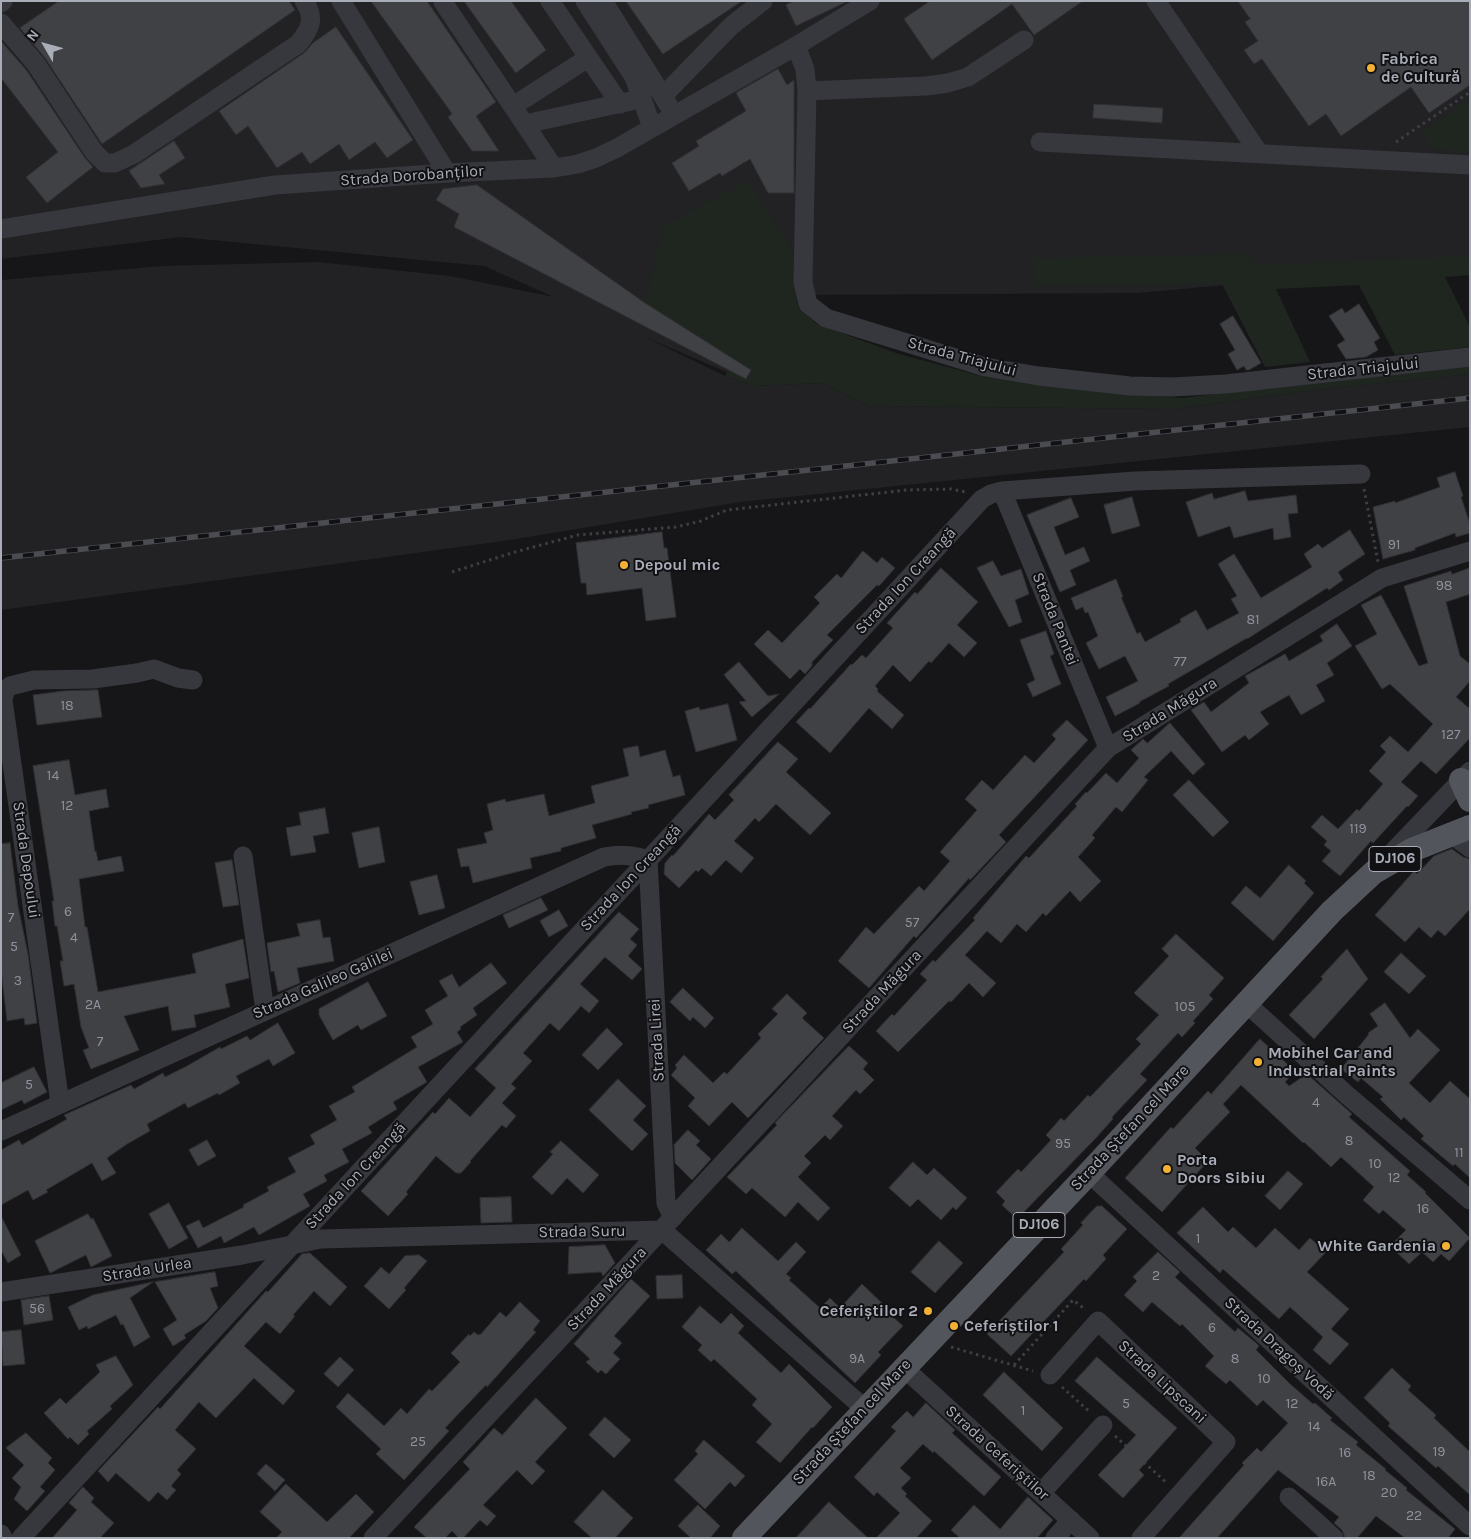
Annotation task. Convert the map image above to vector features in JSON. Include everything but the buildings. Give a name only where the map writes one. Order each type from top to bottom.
[{"type":"main road","name":"Strada Ștefan cel Mare","points":[[744,1538],[1089,1173],[1332,911],[1374,872],[1412,850],[1460,830]]},
{"type":"street","points":[[1,23],[36,64],[94,152],[105,163],[115,164],[134,154],[298,44],[308,32],[310,19],[309,8],[304,1]]},
{"type":"street","points":[[341,1],[446,173]]},
{"type":"street","points":[[550,1],[620,104]]},
{"type":"street","points":[[585,1],[634,77],[652,127]]},
{"type":"street","points":[[603,1],[674,114]]},
{"type":"street","points":[[663,96],[731,26],[763,1]]},
{"type":"street","points":[[796,46],[870,1]]},
{"type":"street","points":[[1156,1],[1259,153]]},
{"type":"street","points":[[443,2],[554,168]]},
{"type":"street","points":[[807,91],[948,84],[968,77],[1024,40]]},
{"type":"street","name":"Strada Dorobanților","points":[[1,229],[275,185],[446,173],[554,168],[578,164],[617,148],[796,46]]},
{"type":"street","name":"Strada Triajului","points":[[796,46],[805,69],[807,91],[803,282],[808,304],[826,318],[985,367],[1039,376],[1130,386],[1173,387],[1226,384],[1470,357]]},
{"type":"street","points":[[513,106],[588,58]]},
{"type":"street","points":[[525,124],[643,98]]},
{"type":"street","points":[[1040,142],[1470,165]]},
{"type":"street","name":"Strada Ion Creangă","points":[[21,1538],[982,499],[1002,491],[1135,481],[1361,474]]},
{"type":"street","name":"Strada Pantei","points":[[1002,491],[1108,748]]},
{"type":"street","name":"Strada Măgura","points":[[373,1538],[1108,748],[1382,578],[1470,551]]},
{"type":"street","name":"Strada Depoului","points":[[60,1103],[3,700],[5,692],[10,686],[34,680],[93,679],[154,669],[178,678],[194,680]]},
{"type":"street","name":"Strada Ștefan cel Mare","points":[[1374,872],[1467,784]]},
{"type":"street","points":[[1460,830],[1470,848]]},
{"type":"street","name":"Strada Galileo Galilei","points":[[1,1131],[604,857],[618,854],[632,855],[648,860]]},
{"type":"street","points":[[243,856],[265,1011]]},
{"type":"street","name":"Strada Lirei","points":[[648,860],[667,1224]]},
{"type":"street","points":[[1246,1003],[1348,1095],[1470,1200]]},
{"type":"street","name":"Strada Dragoș Vodă","points":[[1089,1173],[1470,1526]]},
{"type":"street","points":[[667,1224],[865,1409]]},
{"type":"street","name":"Strada Suru","points":[[292,1245],[334,1238],[667,1224]]},
{"type":"street","name":"Strada Urlea","points":[[1,1292],[242,1255],[292,1245]]},
{"type":"street","points":[[1050,1376],[1098,1321]]},
{"type":"street","name":"Strada Lipscani","points":[[1098,1321],[1226,1442],[1141,1538]]},
{"type":"street","name":"Strada Ceferiștilor","points":[[904,1368],[1090,1538]]},
{"type":"street","points":[[1041,1493],[1103,1425]]},
{"type":"street","points":[[1289,1497],[1334,1538]]},
{"type":"street","points":[[1055,1538],[1071,1520]]},
{"type":"street","points":[[1,1534],[3,1538]]},
{"type":"path","points":[[1371,160],[1470,92]]},
{"type":"path","points":[[1361,474],[1382,578]]},
{"type":"path","points":[[452,572],[578,535],[676,526],[702,521],[727,510],[907,490],[951,489],[982,499]]},
{"type":"path","points":[[1014,1365],[1073,1300],[1098,1321]]},
{"type":"path","points":[[929,1341],[1050,1376]]},
{"type":"shaded area","points":[[1,1],[1470,1],[1470,263],[1137,293],[791,295],[731,374],[645,337],[725,376],[754,386],[822,383],[869,406],[1174,409],[1315,390],[1470,374],[1470,427],[740,502],[510,540],[1,610],[1,280],[162,266],[318,262],[450,276],[554,297],[484,266],[181,237],[1,259]]},
{"type":"shaded area","points":[[1470,99],[1470,152],[1432,148],[1422,133]]},
{"type":"shaded area","points":[[748,181],[798,260],[794,287],[799,309],[817,324],[899,354],[985,377],[1180,398],[1470,366],[1470,374],[1315,390],[1174,409],[869,406],[822,383],[754,386],[725,376],[735,360],[645,303],[664,225]]},
{"type":"shaded area","points":[[1243,254],[1257,265],[1470,256],[1470,275],[1445,277],[1470,327],[1470,347],[1395,355],[1359,285],[1276,289],[1310,362],[1265,367],[1222,284],[1034,284],[1034,258]]},
{"type":"railway","points":[[1,558],[1470,398]]},
{"type":"place","name":"Fabrica de Cultură","points":[[1371,68]]},
{"type":"place","name":"Depoul mic","points":[[624,565]]},
{"type":"place","name":"Mobihel Car and Industrial Paints","points":[[1258,1062]]},
{"type":"place","name":"Porta Doors Sibiu","points":[[1167,1169]]},
{"type":"place","name":"White Gardenia","points":[[1446,1246]]},
{"type":"place","name":"Ceferiștilor 2","points":[[928,1311]]},
{"type":"place","name":"Ceferiștilor 1","points":[[954,1326]]}]
